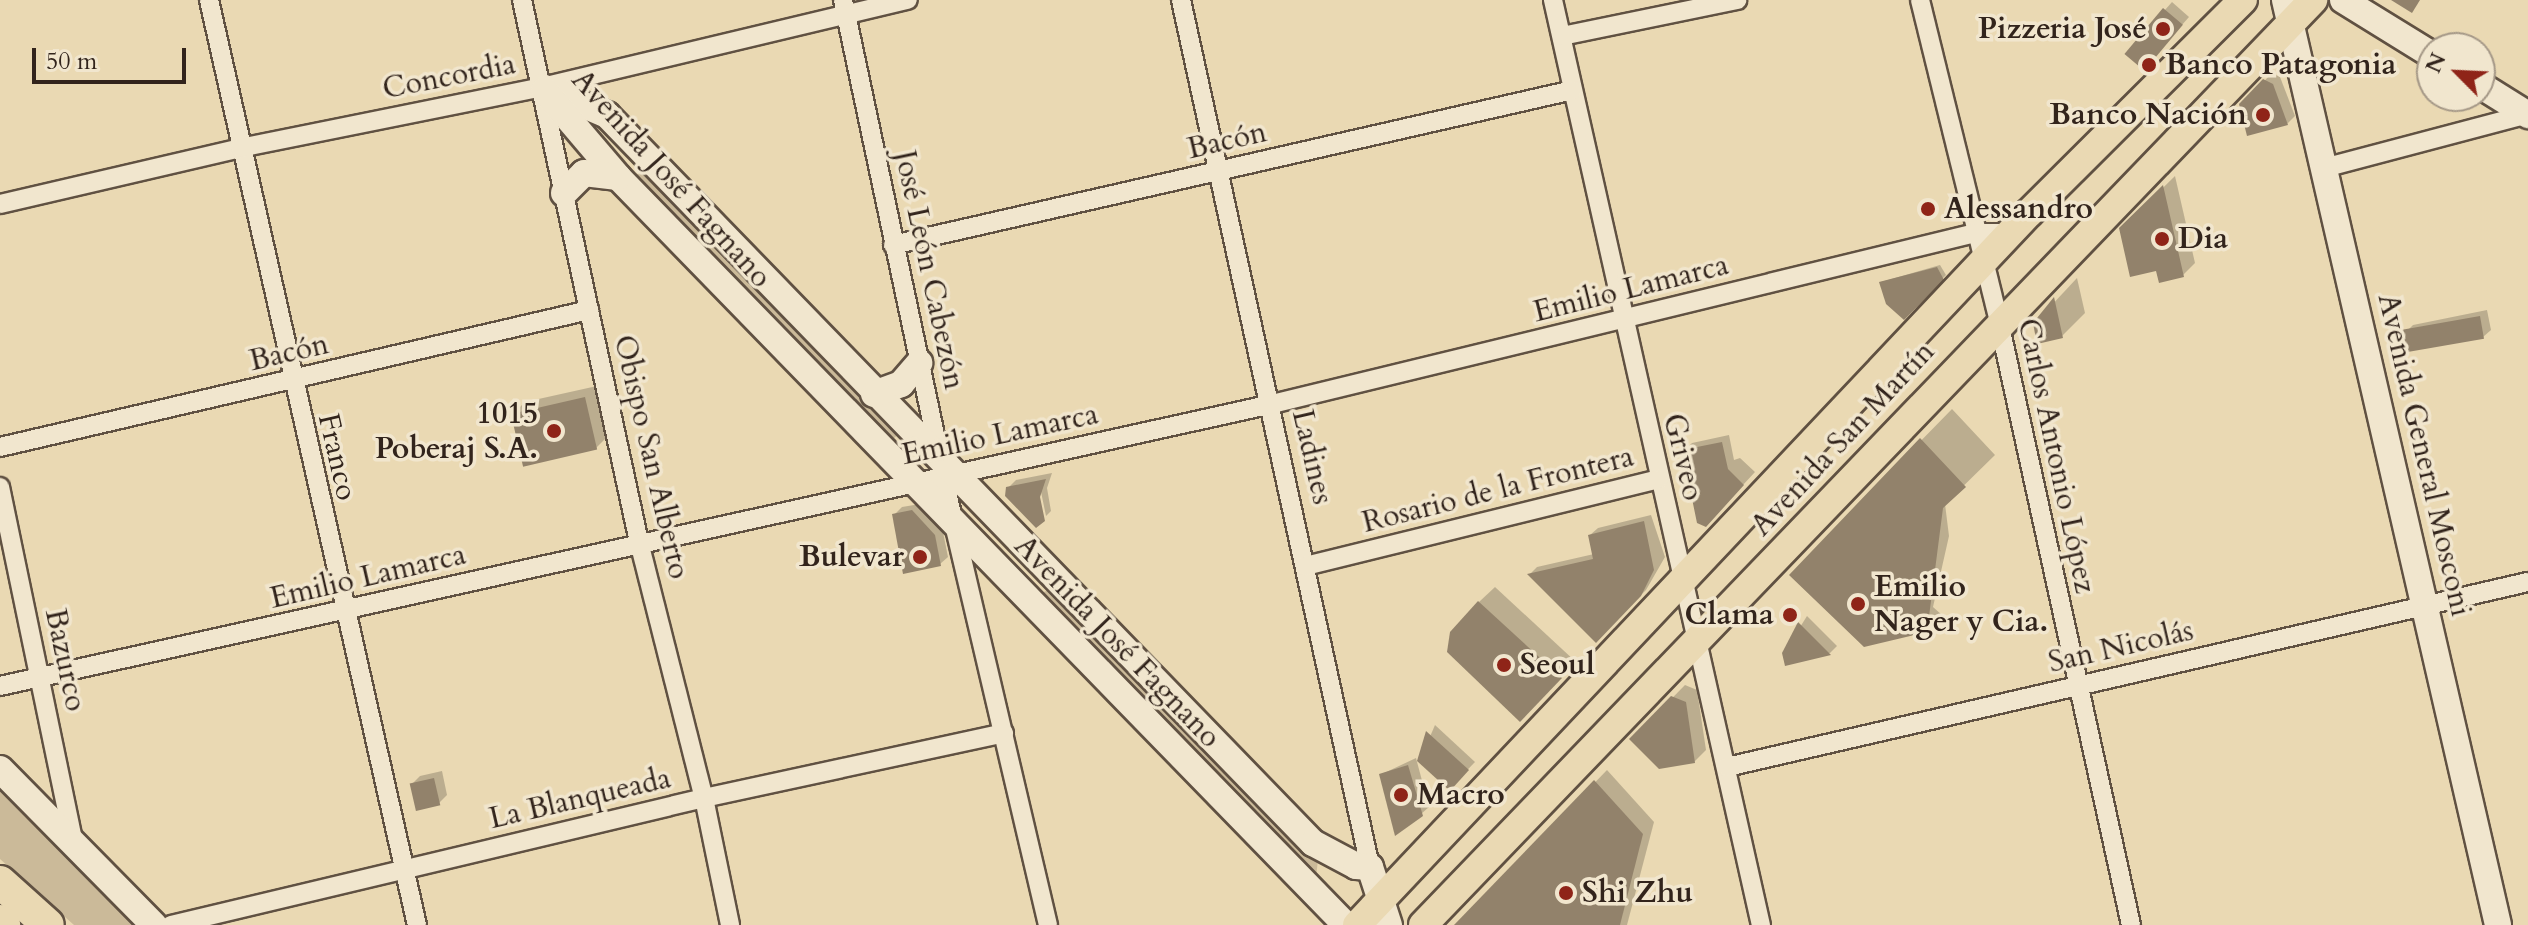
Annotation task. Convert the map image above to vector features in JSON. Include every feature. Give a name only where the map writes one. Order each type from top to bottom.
[{"type":"highway","points":[[0,882],[48,925]]},
{"type":"main road","name":"Avenida San Martín","points":[[1357,925],[1385,912],[2010,233],[2243,0]]},
{"type":"main road","name":"Avenida San Martín","points":[[1423,925],[1697,643],[2288,11],[2313,0]]},
{"type":"street","name":"Franco","points":[[209,0],[291,381],[417,925]]},
{"type":"street","name":"Obispo San Alberto","points":[[522,0],[639,542],[704,798],[730,925]]},
{"type":"street","name":"Concordia","points":[[0,204],[240,148],[542,87],[844,7],[908,0]]},
{"type":"street","name":"Ladines","points":[[1181,0],[1370,867],[1385,912]]},
{"type":"street","name":"Griveo","points":[[1553,0],[1658,479],[1727,767],[1761,925]]},
{"type":"street","points":[[1562,36],[1737,0]]},
{"type":"street","name":"Carlos Antonio López","points":[[1920,0],[1999,322],[2076,685],[2131,925]]},
{"type":"street","points":[[2343,0],[2416,45]]},
{"type":"street","name":"José León Cabezón","points":[[844,7],[893,245],[946,471],[953,520],[1048,925]]},
{"type":"street","name":"Avenida General Mosconi","points":[[2288,11],[2498,925]]},
{"type":"street","name":"Avenida José Fagnano","points":[[542,87],[607,115],[946,471],[1313,843],[1356,866],[1370,867]]},
{"type":"street","name":"Avenida José Fagnano","points":[[542,87],[618,177],[1346,925]]},
{"type":"street","name":"Bacón","points":[[893,245],[1573,90]]},
{"type":"street","points":[[2496,95],[2528,115]]},
{"type":"street","points":[[2324,168],[2528,115]]},
{"type":"street","points":[[564,193],[584,173],[618,177],[644,151]]},
{"type":"street","name":"Emilio Lamarca","points":[[0,686],[916,482],[946,471],[1268,405],[1975,233],[2010,233]]},
{"type":"street","name":"Bacón","points":[[0,447],[589,310]]},
{"type":"street","points":[[874,394],[901,384],[919,363]]},
{"type":"street","name":"Rosario de la Frontera","points":[[1305,566],[1658,479]]},
{"type":"street","name":"Bazurco","points":[[0,487],[74,844]]},
{"type":"street","name":"San Nicolás","points":[[1727,767],[2528,582]]},
{"type":"street","name":"La Blanqueada","points":[[171,925],[704,798],[1004,733]]},
{"type":"street","points":[[0,769],[154,925]]},
{"type":"shaded area","points":[[643,169],[899,434],[892,440],[637,175]]},
{"type":"shaded area","points":[[1048,590],[1318,859],[1316,878],[1040,594]]},
{"type":"shaded area","points":[[0,783],[141,925],[74,925],[0,859]]},
{"type":"building","points":[[2391,0],[2420,0],[2412,13]]},
{"type":"building","points":[[2163,8],[2183,25],[2144,71],[2124,54]]},
{"type":"building","name":"Banco Nación","points":[[2263,79],[2273,84],[2288,125],[2247,136],[2239,104]]},
{"type":"building","points":[[2163,185],[2184,277],[2159,283],[2156,271],[2130,277],[2119,228]]},
{"type":"building","points":[[1937,267],[1944,280],[1904,320],[1886,304],[1879,282]]},
{"type":"building","points":[[2054,297],[2063,338],[2037,344],[2033,323]]},
{"type":"building","points":[[2480,316],[2484,339],[2406,352],[2402,330]]},
{"type":"building","name":"1015 Poberaj S.A.","points":[[585,397],[597,450],[523,467],[511,414]]},
{"type":"building","points":[[1920,438],[1966,487],[1943,508],[1927,632],[1864,647],[1789,575]]},
{"type":"building","points":[[1722,442],[1728,469],[1744,485],[1706,527],[1697,523],[1682,450]]},
{"type":"building","points":[[1046,479],[1040,497],[1045,521],[1036,528],[1005,496],[1006,487]]},
{"type":"building","points":[[912,510],[935,535],[941,566],[903,574],[892,514]]},
{"type":"building","points":[[1644,521],[1654,570],[1641,596],[1596,643],[1527,574],[1593,559],[1588,535]]},
{"type":"building","name":"Seoul","points":[[1478,601],[1562,678],[1520,722],[1447,652],[1450,632]]},
{"type":"building","points":[[1798,622],[1831,655],[1785,666],[1782,653]]},
{"type":"building","points":[[1671,696],[1686,702],[1695,763],[1659,769],[1629,739]]},
{"type":"building","points":[[1426,731],[1469,770],[1450,791],[1417,761]]},
{"type":"building","name":"Macro","points":[[1408,765],[1423,816],[1395,836],[1379,774]]},
{"type":"building","points":[[434,778],[440,805],[416,811],[410,784]]},
{"type":"building","points":[[1594,780],[1643,834],[1620,925],[1454,925]]},
{"type":"place","name":"Pizzeria José","points":[[2163,29]]},
{"type":"place","name":"Banco Patagonia","points":[[2149,65]]},
{"type":"place","name":"Banco Nación","points":[[2263,115]]},
{"type":"place","name":"Alessandro","points":[[1928,209]]},
{"type":"place","name":"Dia","points":[[2162,239]]},
{"type":"place","name":"1015 Poberaj S.A.","points":[[554,431]]},
{"type":"place","name":"Bulevar","points":[[920,557]]},
{"type":"place","name":"Emilio Nager y Cia.","points":[[1858,604]]},
{"type":"place","name":"Clama","points":[[1790,615]]},
{"type":"place","name":"Seoul","points":[[1504,665]]},
{"type":"place","name":"Macro","points":[[1401,795]]},
{"type":"place","name":"Shi Zhu","points":[[1566,893]]}]
